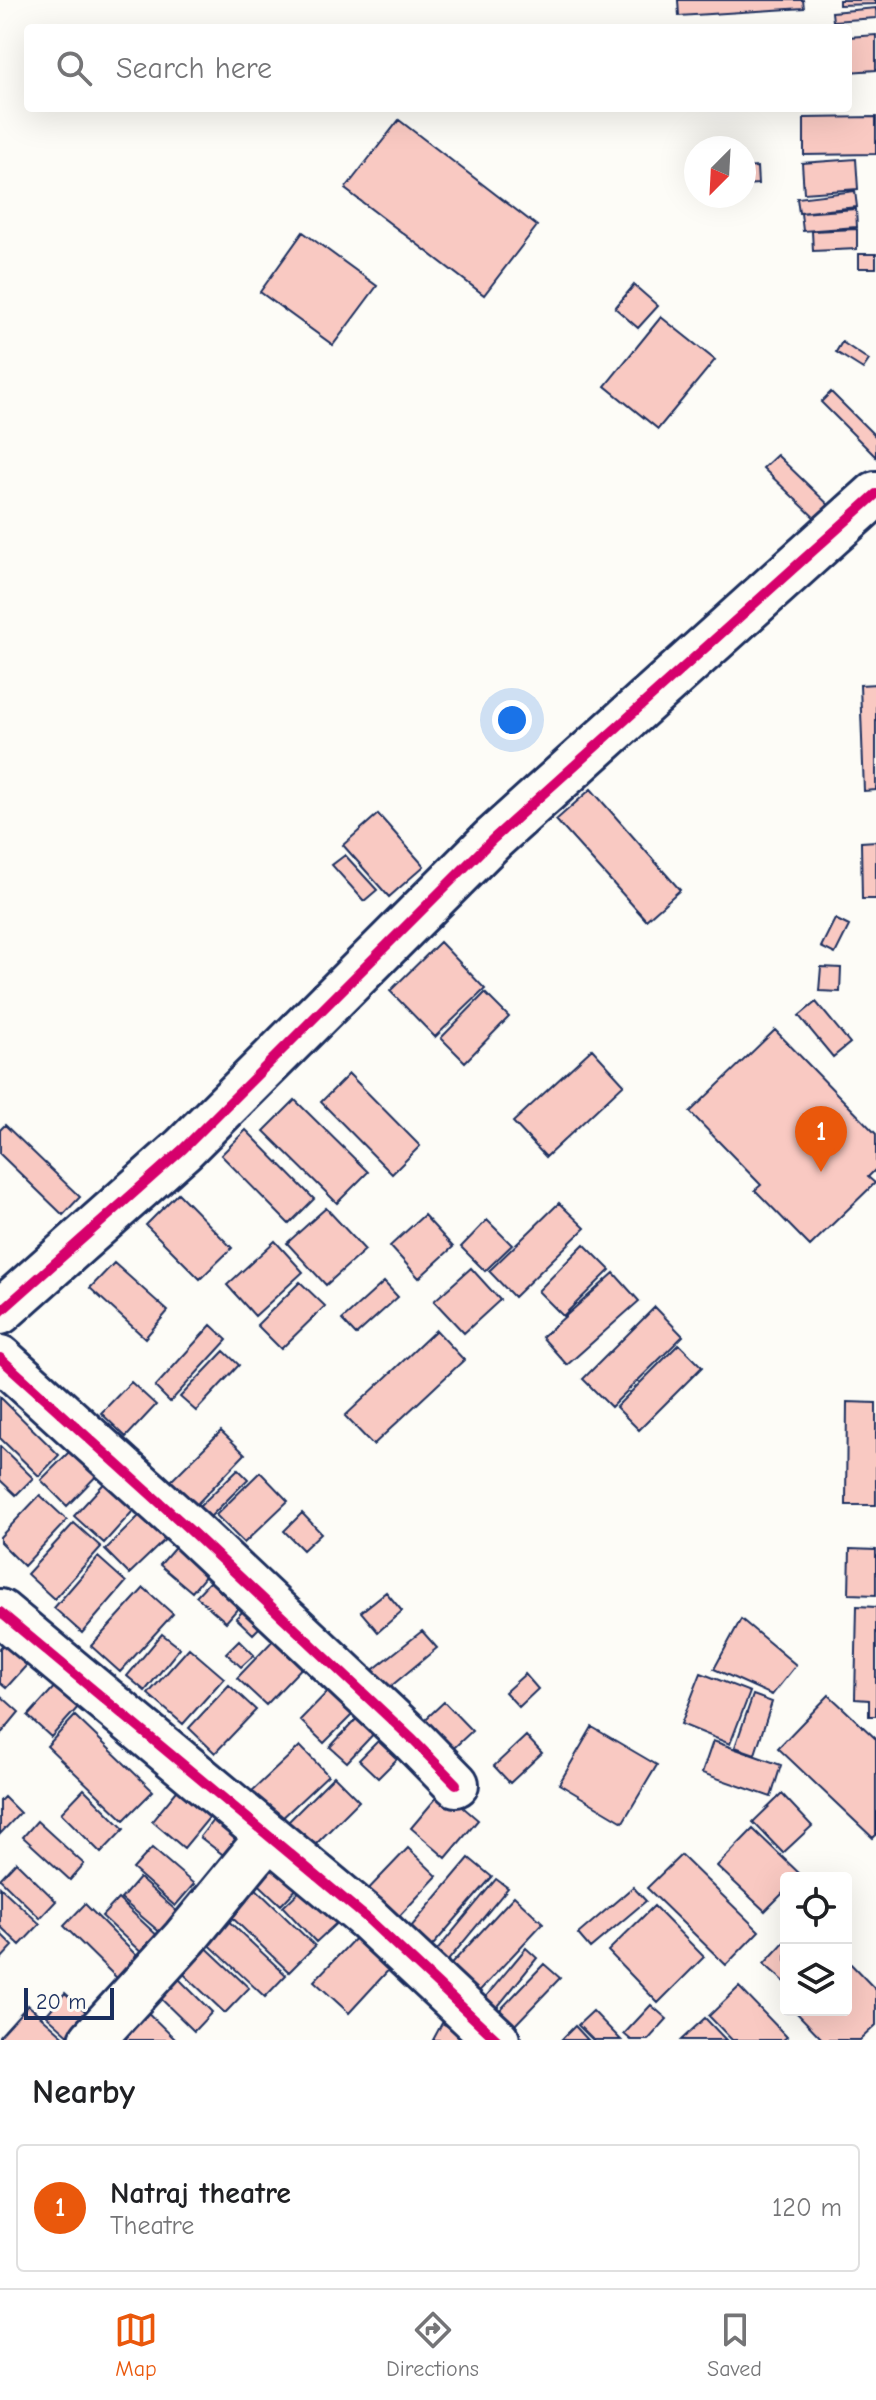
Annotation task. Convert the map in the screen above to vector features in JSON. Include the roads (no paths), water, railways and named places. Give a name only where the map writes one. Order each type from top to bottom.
[{"type":"street","points":[[0,1312],[183,1149],[493,839],[876,494]]},
{"type":"street","points":[[0,1358],[212,1551],[456,1784]]},
{"type":"street","points":[[0,1612],[367,1918],[497,2040]]},
{"type":"street","points":[[92,2040],[185,1938],[269,1836]]},
{"type":"place","name":"Natraj theatre","points":[[821,1172]]}]
